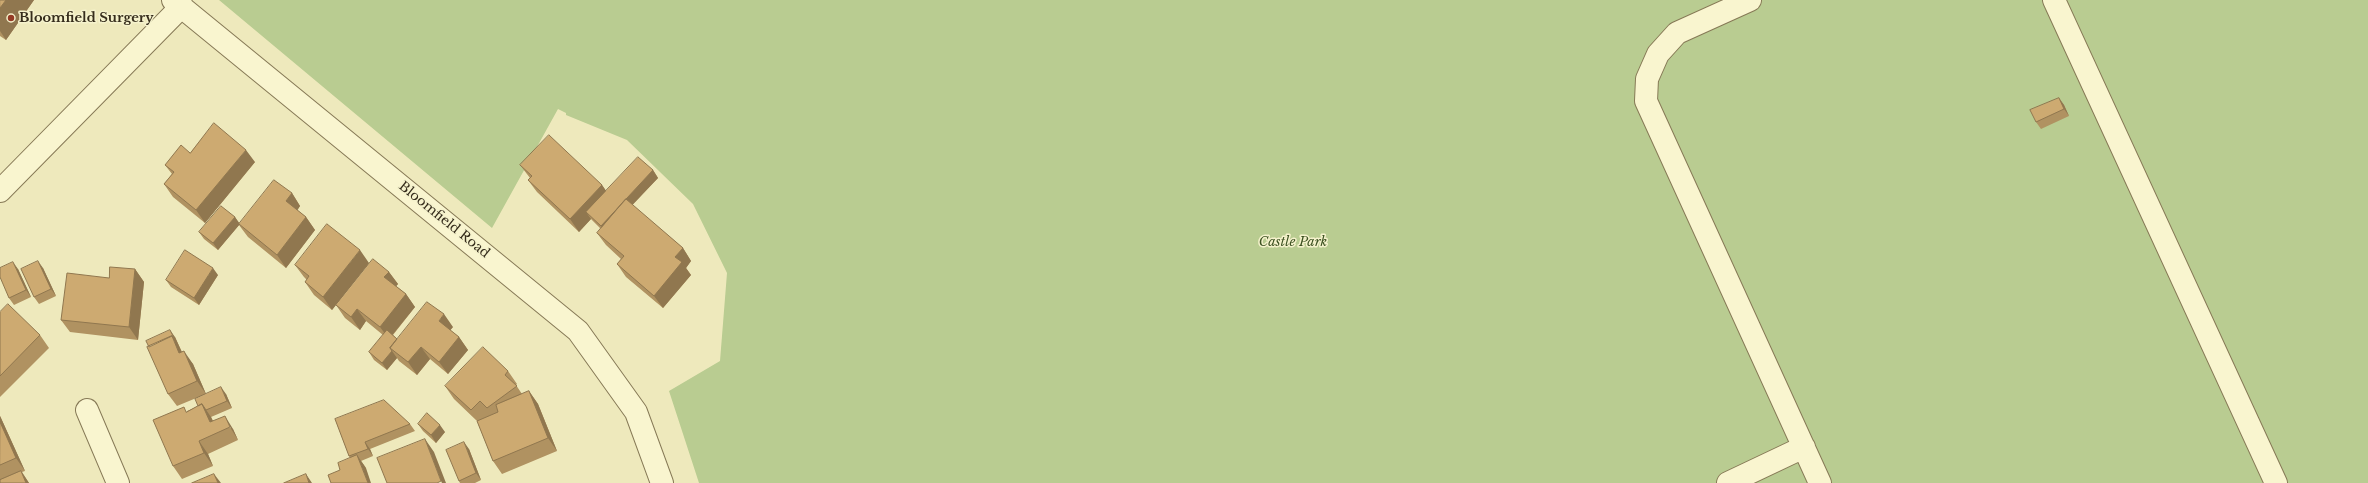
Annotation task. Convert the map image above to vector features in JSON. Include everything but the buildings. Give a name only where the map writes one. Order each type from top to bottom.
[{"type":"street","points":[[1750,0],[1678,33],[1658,54],[1647,79],[1646,101],[1820,483]]},
{"type":"street","points":[[2054,0],[2276,483]]},
{"type":"street","points":[[0,191],[178,3]]},
{"type":"street","name":"Bloomfield Road","points":[[178,3],[578,330],[636,412],[662,483]]},
{"type":"street","points":[[87,410],[118,483]]},
{"type":"street","points":[[1728,483],[1804,447]]},
{"type":"green space","name":"Castle Park","points":[[219,0],[2368,0],[2368,483],[699,483],[669,391],[720,361],[727,273],[693,204],[627,140],[566,115],[566,113],[558,109],[492,228]]},
{"type":"place","name":"Bloomfield Surgery","points":[[11,18]]}]
